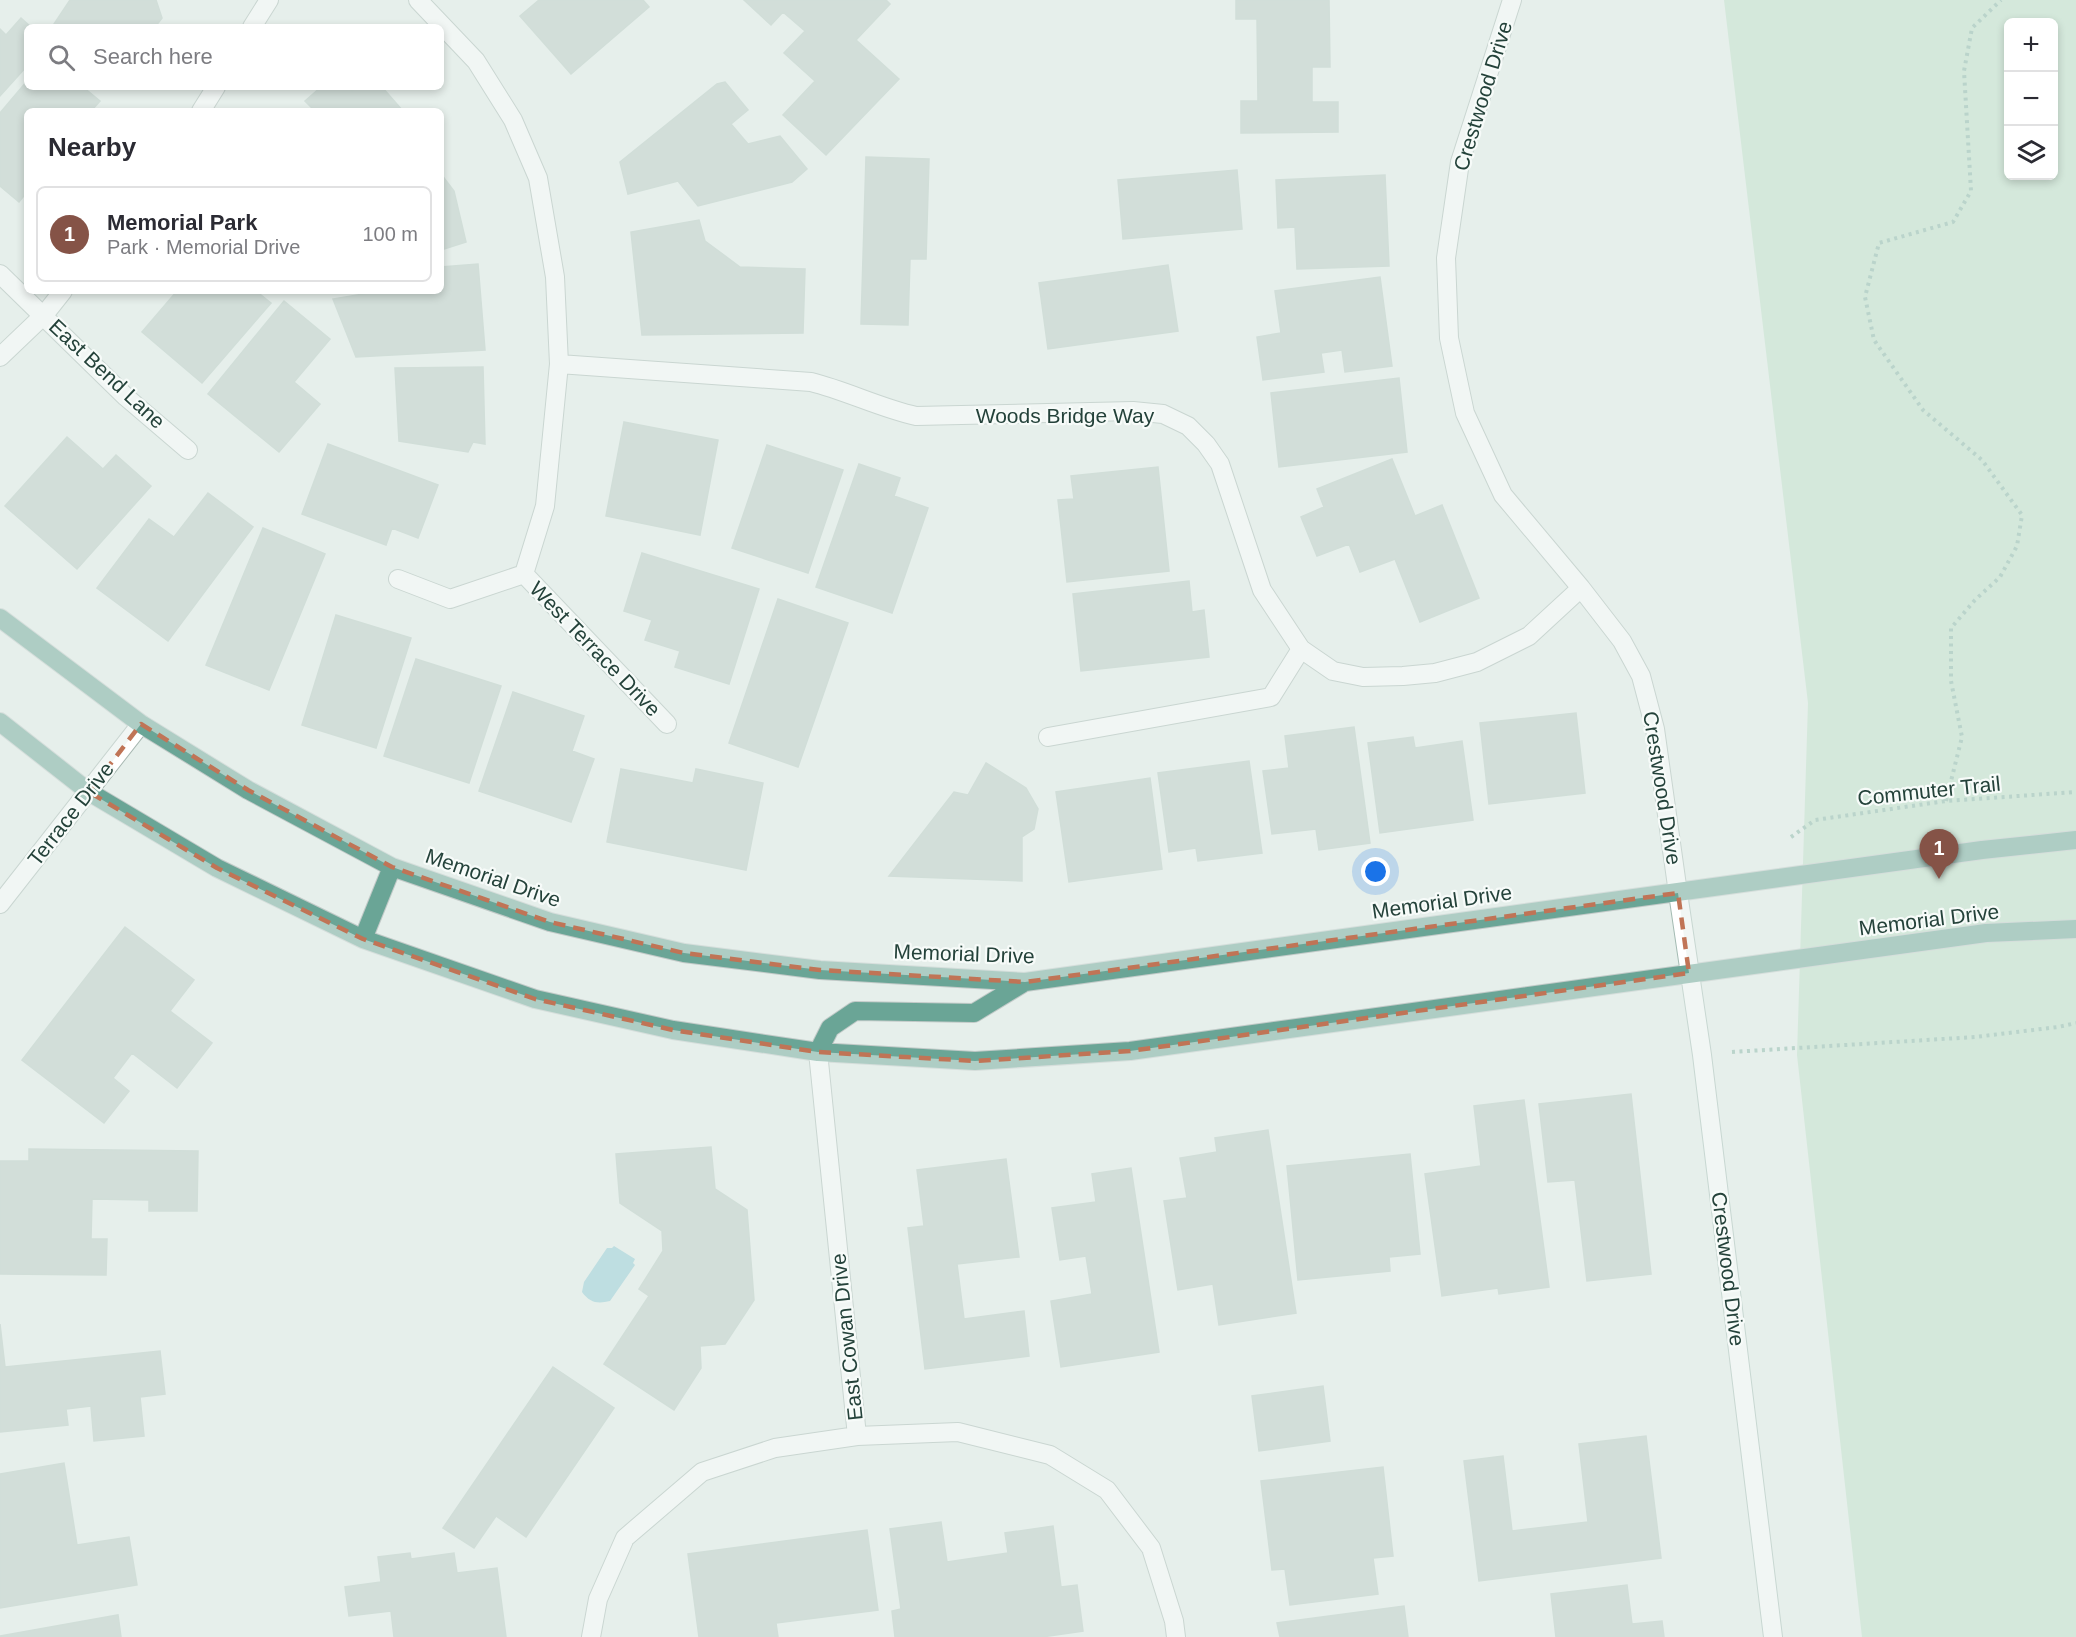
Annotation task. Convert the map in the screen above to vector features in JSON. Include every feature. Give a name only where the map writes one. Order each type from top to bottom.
[{"type":"main road","name":"Memorial Drive","points":[[0,618],[141,724],[248,790],[392,867],[550,922],[684,953],[820,970],[1025,982],[1982,850],[2076,840]]},
{"type":"main road","name":"Memorial Drive","points":[[0,722],[89,792],[217,868],[363,939],[535,999],[674,1030],[818,1052],[975,1061],[1130,1051],[1986,933],[2076,929]]},
{"type":"main road","points":[[363,939],[392,867]]},
{"type":"main road","points":[[818,1052],[830,1028],[855,1011],[974,1013],[1025,982]]},
{"type":"street","points":[[254,24],[269,0]]},
{"type":"street","name":"West Terrace Drive","points":[[418,0],[440,24]]},
{"type":"street","name":"Crestwood Drive","points":[[1512,0],[1460,162],[1446,258],[1449,338],[1465,413],[1503,495],[1622,641],[1641,676],[1655,729],[1701,1055],[1773,1637]]},
{"type":"street","name":"West Terrace Drive","points":[[444,28],[476,62],[513,120],[538,178],[555,277],[559,364],[545,506],[524,574]]},
{"type":"street","points":[[203,108],[214,90]]},
{"type":"street","name":"East Bend Lane","points":[[0,274],[126,397],[188,450]]},
{"type":"street","points":[[0,357],[44,315],[61,294]]},
{"type":"street","name":"Woods Bridge Way","points":[[559,364],[811,382],[893,411],[916,416],[1133,411],[1163,414],[1188,426],[1206,444],[1220,464],[1262,590],[1301,650],[1333,671],[1363,677],[1435,673],[1477,662],[1529,636],[1581,588]]},
{"type":"street","name":"West Terrace Drive","points":[[398,579],[450,599],[524,574]]},
{"type":"street","name":"West Terrace Drive","points":[[524,574],[667,724]]},
{"type":"street","points":[[1048,737],[1271,697],[1301,650]]},
{"type":"street","name":"Terrace Drive","points":[[0,904],[141,724]]},
{"type":"street","name":"East Cowan Drive","points":[[591,1637],[598,1599],[625,1538],[702,1472],[776,1448],[857,1436],[818,1052]]},
{"type":"street","points":[[857,1436],[958,1432],[1050,1455],[1107,1490],[1151,1548],[1174,1621],[1176,1637]]},
{"type":"path","points":[[1946,801],[1962,737],[1951,681],[1951,628],[1975,600],[2000,578],[2017,546],[2022,515],[1982,460],[1923,410],[1874,340],[1865,297],[1879,243],[1953,222],[1971,190],[1964,71],[1972,27],[2001,0]]},
{"type":"path","name":"Commuter Trail","points":[[1791,837],[1815,820],[1946,801],[2076,792]]},
{"type":"path","points":[[1701,1055],[1749,1050],[1975,1037],[2058,1028],[2076,1023]]},
{"type":"highlighted area","points":[[141,724],[248,790],[392,867],[550,922],[684,953],[820,970],[1025,982],[1678,893],[1689,973],[1130,1051],[975,1061],[818,1052],[673,1030],[535,999],[363,939],[217,868],[89,792]]},
{"type":"green space","points":[[1724,0],[2076,0],[2076,1637],[1862,1637],[1797,1055],[1808,703]]},
{"type":"water","points":[[614,1246],[635,1259],[633,1263],[635,1265],[610,1301],[594,1302],[582,1292],[584,1282],[607,1248]]},
{"type":"building","points":[[70,0],[156,0],[162,18],[157,24],[54,24]]},
{"type":"building","points":[[539,0],[643,0],[649,7],[571,74],[520,16]]},
{"type":"building","points":[[744,0],[886,0],[890,4],[856,40],[899,79],[826,155],[783,115],[815,81],[784,53],[805,31],[783,12],[771,25]]},
{"type":"building","points":[[1236,0],[1329,0],[1330,67],[1312,67],[1312,102],[1338,102],[1338,132],[1241,133],[1241,101],[1258,101],[1257,19],[1236,19]]},
{"type":"building","points":[[21,18],[28,24],[24,24],[24,69],[0,96],[0,29],[6,35]]},
{"type":"building","points":[[725,82],[748,110],[731,124],[748,144],[780,136],[807,169],[792,182],[698,206],[678,181],[628,194],[620,162],[717,84]]},
{"type":"building","points":[[24,85],[24,90],[87,90],[100,101],[94,108],[24,108],[24,196],[19,202],[0,186],[0,113]]},
{"type":"building","points":[[318,90],[385,90],[400,108],[312,108],[305,101]]},
{"type":"building","points":[[866,157],[929,159],[926,259],[910,259],[908,325],[861,324]]},
{"type":"building","points":[[1237,170],[1242,229],[1123,239],[1118,180]]},
{"type":"building","points":[[1385,175],[1389,266],[1297,269],[1295,227],[1278,228],[1276,180]]},
{"type":"building","points":[[444,178],[454,191],[466,242],[444,249]]},
{"type":"building","points":[[699,220],[705,241],[740,267],[805,269],[803,333],[642,335],[631,232]]},
{"type":"building","points":[[478,264],[485,350],[356,357],[333,299],[363,294],[444,294],[444,267]]},
{"type":"building","points":[[1168,265],[1178,331],[1048,349],[1039,283]]},
{"type":"building","points":[[1380,277],[1392,366],[1345,372],[1342,350],[1321,353],[1324,372],[1263,380],[1257,337],[1281,333],[1275,291]]},
{"type":"building","points":[[174,294],[260,294],[271,303],[202,383],[142,332]]},
{"type":"building","points":[[284,301],[330,339],[294,382],[320,404],[279,452],[208,394]]},
{"type":"building","points":[[483,367],[485,444],[473,442],[468,452],[399,441],[395,368]]},
{"type":"building","points":[[1399,378],[1407,452],[1279,467],[1271,393]]},
{"type":"building","points":[[624,422],[718,440],[700,535],[606,516]]},
{"type":"building","points":[[67,437],[103,469],[116,455],[151,486],[77,569],[5,506]]},
{"type":"building","points":[[328,444],[438,485],[418,538],[392,528],[386,545],[302,514]]},
{"type":"building","points":[[767,445],[843,470],[808,573],[732,548]]},
{"type":"building","points":[[1392,459],[1415,516],[1442,505],[1479,598],[1420,622],[1395,559],[1360,572],[1349,544],[1317,556],[1301,517],[1324,507],[1317,489]]},
{"type":"building","points":[[859,464],[900,478],[894,496],[928,508],[892,613],[816,587]]},
{"type":"building","points":[[1158,467],[1169,571],[1067,582],[1058,500],[1074,499],[1071,476]]},
{"type":"building","points":[[208,493],[253,527],[168,641],[97,588],[149,519],[174,537]]},
{"type":"building","points":[[263,528],[325,554],[269,690],[206,665]]},
{"type":"building","points":[[642,553],[759,589],[729,684],[675,667],[680,651],[645,640],[652,620],[624,611]]},
{"type":"building","points":[[1189,581],[1192,612],[1204,610],[1209,657],[1081,671],[1073,594]]},
{"type":"building","points":[[778,599],[848,623],[798,767],[729,743]]},
{"type":"building","points":[[336,615],[411,638],[376,748],[302,725]]},
{"type":"building","points":[[416,659],[501,686],[469,783],[384,756]]},
{"type":"building","points":[[513,692],[584,716],[572,751],[594,759],[571,822],[479,791]]},
{"type":"building","points":[[1576,713],[1585,793],[1489,804],[1480,723]]},
{"type":"building","points":[[1354,727],[1370,843],[1319,850],[1316,829],[1272,834],[1263,771],[1289,768],[1285,736]]},
{"type":"building","points":[[1413,737],[1415,748],[1462,741],[1473,820],[1380,833],[1368,743]]},
{"type":"building","points":[[1249,761],[1262,853],[1198,861],[1196,848],[1169,852],[1158,773]]},
{"type":"building","points":[[986,763],[1026,788],[1038,809],[1034,829],[1022,837],[1022,881],[889,876],[954,792],[968,795]]},
{"type":"building","points":[[621,769],[693,783],[696,769],[763,783],[746,870],[607,842]]},
{"type":"building","points":[[1150,778],[1162,869],[1069,882],[1056,792]]},
{"type":"building","points":[[125,927],[194,980],[170,1011],[212,1043],[177,1088],[132,1053],[113,1078],[129,1091],[104,1123],[22,1060]]},
{"type":"building","points":[[1631,1094],[1651,1274],[1587,1281],[1575,1180],[1548,1182],[1539,1104]]},
{"type":"building","points":[[1524,1100],[1549,1287],[1499,1294],[1498,1288],[1442,1296],[1425,1174],[1481,1166],[1474,1106]]},
{"type":"building","points":[[1268,1130],[1296,1313],[1219,1325],[1213,1284],[1178,1290],[1164,1201],[1187,1198],[1180,1158],[1217,1152],[1215,1138]]},
{"type":"building","points":[[711,1147],[715,1189],[747,1210],[754,1300],[725,1344],[700,1346],[701,1368],[674,1410],[604,1364],[649,1296],[639,1289],[663,1251],[662,1231],[620,1203],[616,1154]]},
{"type":"building","points":[[29,1149],[198,1151],[197,1211],[149,1211],[149,1200],[92,1199],[91,1239],[107,1239],[106,1275],[0,1274],[0,1161],[29,1161]]},
{"type":"building","points":[[1410,1154],[1420,1254],[1389,1257],[1390,1271],[1298,1280],[1287,1166]]},
{"type":"building","points":[[1006,1159],[1019,1257],[957,1264],[964,1319],[1024,1311],[1029,1356],[925,1369],[908,1228],[924,1226],[917,1170]]},
{"type":"building","points":[[1131,1168],[1159,1352],[1061,1367],[1051,1301],[1092,1294],[1086,1256],[1060,1260],[1052,1208],[1096,1202],[1092,1174]]},
{"type":"building","points":[[0,1324],[5,1367],[160,1351],[165,1394],[140,1397],[144,1436],[94,1441],[91,1406],[66,1409],[68,1425],[0,1432]]},
{"type":"building","points":[[553,1367],[614,1408],[526,1537],[496,1516],[474,1548],[443,1528]]},
{"type":"building","points":[[1323,1386],[1330,1441],[1259,1451],[1252,1396]]},
{"type":"building","points":[[1646,1436],[1661,1558],[1479,1581],[1464,1461],[1503,1456],[1512,1531],[1588,1522],[1579,1444]]},
{"type":"building","points":[[64,1463],[77,1545],[129,1537],[137,1585],[0,1608],[0,1474]]},
{"type":"building","points":[[1383,1467],[1393,1556],[1373,1558],[1378,1594],[1290,1605],[1285,1569],[1272,1570],[1261,1481]]},
{"type":"building","points":[[941,1522],[947,1562],[1008,1553],[1005,1533],[1053,1526],[1061,1587],[1077,1585],[1083,1631],[1042,1637],[895,1637],[892,1611],[901,1609],[890,1529]]},
{"type":"building","points":[[867,1530],[878,1610],[776,1623],[778,1637],[699,1637],[688,1554]]},
{"type":"building","points":[[410,1553],[411,1559],[454,1553],[457,1573],[497,1568],[506,1637],[394,1637],[391,1611],[349,1616],[345,1587],[381,1582],[378,1557]]},
{"type":"building","points":[[1627,1585],[1632,1624],[1662,1621],[1664,1637],[1556,1637],[1551,1594]]},
{"type":"building","points":[[1404,1606],[1408,1637],[1280,1637],[1277,1623]]},
{"type":"building","points":[[118,1615],[121,1637],[0,1637],[0,1636]]},
{"type":"place","name":"Memorial Park","points":[[1939,879]]}]
